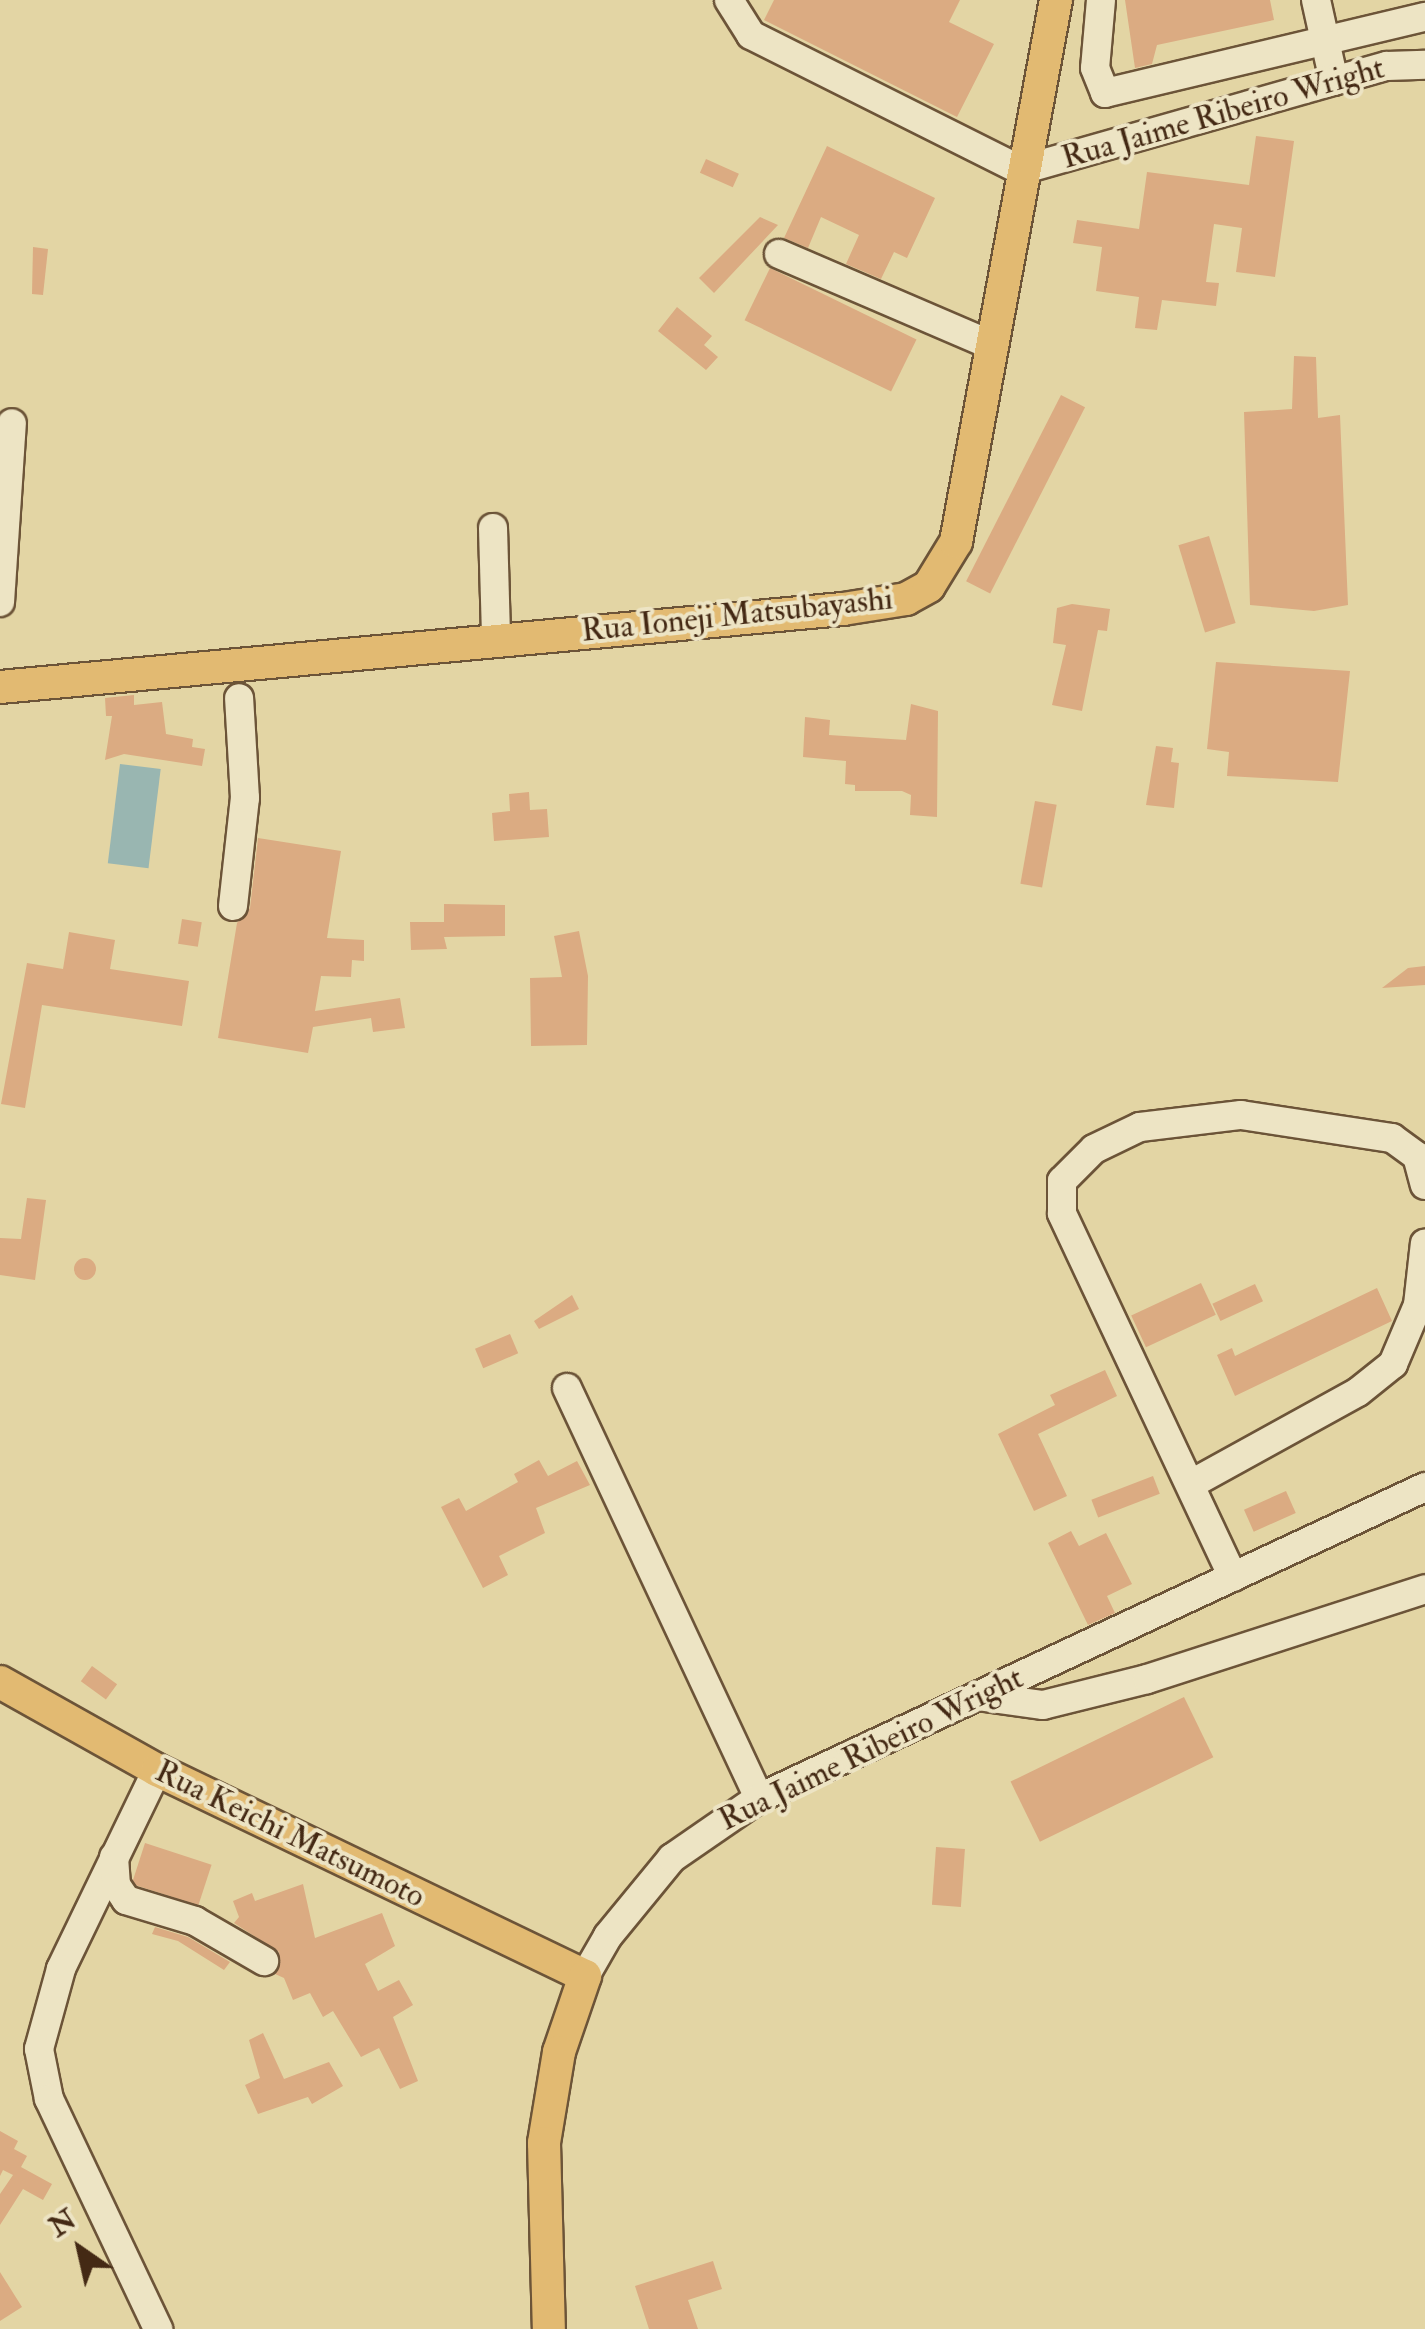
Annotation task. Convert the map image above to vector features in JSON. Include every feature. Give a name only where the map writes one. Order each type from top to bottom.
[{"type":"main road","name":"Rua Ioneji Matsubayashi","points":[[0,687],[237,680],[496,637],[844,609],[906,599],[929,586],[956,542],[1021,170],[1055,4]]},
{"type":"main road","name":"Rua Keichi Matsumoto","points":[[0,1682],[157,1770],[585,1976]]},
{"type":"main road","name":"Rua Jaime Ribeiro Wright","points":[[549,2329],[544,2143],[559,2052],[585,1976]]},
{"type":"street","points":[[729,0],[750,35],[1021,170]]},
{"type":"street","points":[[1316,0],[1334,81]]},
{"type":"street","points":[[1055,4],[1100,6],[1095,68],[1106,93],[1425,17]]},
{"type":"street","name":"Rua Jaime Ribeiro Wright","points":[[1021,170],[1402,63],[1425,64]]},
{"type":"street","points":[[779,254],[991,345]]},
{"type":"street","points":[[0,602],[12,423]]},
{"type":"street","points":[[494,528],[496,637]]},
{"type":"street","points":[[233,906],[245,798],[237,680]]},
{"type":"street","points":[[1233,1577],[1193,1484],[1062,1213],[1062,1181],[1072,1166],[1140,1127],[1241,1115],[1392,1138],[1417,1156],[1425,1185]]},
{"type":"street","points":[[1193,1484],[1379,1379],[1405,1344],[1418,1304],[1425,1244]]},
{"type":"street","points":[[567,1388],[759,1798]]},
{"type":"street","name":"Rua Jaime Ribeiro Wright","points":[[585,1976],[608,1936],[672,1858],[759,1798],[1425,1487]]},
{"type":"street","points":[[977,1696],[1043,1705],[1148,1679],[1425,1589]]},
{"type":"street","points":[[157,1770],[61,1968],[39,2048],[49,2098],[158,2329]]},
{"type":"street","points":[[114,1856],[116,1886],[126,1900],[196,1920],[264,1961]]},
{"type":"water","points":[[120,764],[161,769],[149,868],[108,863]]},
{"type":"building","points":[[774,0],[960,0],[949,22],[994,44],[957,117],[764,20]]},
{"type":"building","points":[[1125,0],[1270,0],[1274,20],[1157,45],[1152,64],[1135,68]]},
{"type":"building","points":[[1256,136],[1294,141],[1275,277],[1236,272],[1242,228],[1214,224],[1206,282],[1219,283],[1216,306],[1162,300],[1157,330],[1135,328],[1139,297],[1096,291],[1102,247],[1073,243],[1077,220],[1139,229],[1147,172],[1249,185]]},
{"type":"building","points":[[827,146],[935,198],[907,258],[894,252],[881,279],[846,264],[859,235],[821,217],[808,248],[784,238]]},
{"type":"building","points":[[706,159],[739,174],[733,187],[700,173]]},
{"type":"building","points":[[760,217],[778,225],[714,293],[699,278]]},
{"type":"building","points":[[33,247],[48,249],[43,295],[32,294]]},
{"type":"building","points":[[770,268],[917,339],[891,392],[745,320]]},
{"type":"building","points":[[677,307],[712,336],[704,345],[718,357],[706,370],[658,331]]},
{"type":"building","points":[[1294,356],[1316,357],[1318,418],[1340,415],[1348,605],[1314,611],[1250,605],[1244,412],[1292,409]]},
{"type":"building","points":[[1061,395],[1085,407],[990,593],[966,581]]},
{"type":"building","points":[[1209,536],[1236,623],[1205,632],[1178,545]]},
{"type":"building","points":[[1072,604],[1110,609],[1107,631],[1098,630],[1082,711],[1052,705],[1066,645],[1053,643],[1057,608]]},
{"type":"building","points":[[1216,662],[1350,671],[1338,782],[1227,776],[1229,752],[1207,749]]},
{"type":"building","points":[[134,695],[134,705],[162,702],[166,734],[193,739],[192,747],[205,749],[202,766],[124,754],[105,760],[112,716],[106,716],[105,698]]},
{"type":"building","points":[[911,704],[938,711],[937,817],[910,815],[911,795],[902,791],[855,791],[855,785],[845,784],[846,761],[803,757],[805,717],[830,720],[829,735],[906,740]]},
{"type":"building","points":[[1156,746],[1173,748],[1171,762],[1179,763],[1174,808],[1146,805]]},
{"type":"building","points":[[529,792],[530,810],[547,809],[549,837],[494,841],[492,813],[510,811],[509,794]]},
{"type":"building","points":[[1035,801],[1057,805],[1042,888],[1020,884]]},
{"type":"building","points":[[258,838],[341,851],[327,938],[364,940],[364,961],[352,960],[351,977],[321,976],[315,1011],[400,998],[405,1028],[373,1032],[371,1018],[313,1027],[308,1053],[218,1038],[237,923],[250,908]]},
{"type":"building","points":[[444,904],[505,905],[505,936],[444,937],[447,949],[411,950],[410,922],[444,922]]},
{"type":"building","points":[[182,919],[202,922],[198,947],[178,944]]},
{"type":"building","points":[[579,931],[588,976],[587,1045],[531,1046],[530,978],[562,977],[554,936]]},
{"type":"building","points":[[69,932],[115,940],[110,969],[189,981],[182,1026],[42,1005],[25,1108],[1,1104],[27,963],[63,969]]},
{"type":"building","points":[[1425,966],[1425,985],[1382,988],[1408,968]]},
{"type":"building","points":[[27,1198],[46,1200],[35,1280],[0,1275],[0,1238],[21,1239]]},
{"type":"building","points":[[85,1258],[93,1261],[93,1277],[85,1280],[77,1277],[74,1269],[77,1261]]},
{"type":"building","points":[[1201,1283],[1216,1315],[1146,1347],[1131,1316]]},
{"type":"building","points":[[1255,1284],[1263,1301],[1220,1321],[1212,1304]]},
{"type":"building","points":[[1377,1288],[1392,1321],[1235,1396],[1217,1355],[1232,1348],[1235,1356]]},
{"type":"building","points":[[572,1295],[579,1309],[539,1329],[534,1321]]},
{"type":"building","points":[[510,1334],[518,1353],[483,1368],[475,1349]]},
{"type":"building","points":[[1105,1370],[1117,1396],[1038,1434],[1067,1496],[1034,1511],[998,1434],[1055,1405],[1050,1395]]},
{"type":"building","points":[[539,1460],[548,1476],[577,1461],[590,1485],[536,1508],[545,1533],[499,1556],[508,1575],[483,1588],[441,1507],[459,1498],[466,1511],[518,1482],[514,1474]]},
{"type":"building","points":[[1153,1476],[1160,1494],[1098,1517],[1091,1500]]},
{"type":"building","points":[[1286,1491],[1296,1513],[1254,1532],[1244,1510]]},
{"type":"building","points":[[1071,1531],[1079,1546],[1106,1533],[1132,1584],[1107,1596],[1115,1613],[1088,1625],[1048,1543]]},
{"type":"building","points":[[92,1666],[117,1684],[106,1700],[81,1681]]},
{"type":"building","points":[[1184,1697],[1213,1757],[1040,1842],[1011,1782]]},
{"type":"building","points":[[145,1843],[212,1865],[198,1906],[132,1884]]},
{"type":"building","points":[[936,1847],[965,1849],[961,1907],[932,1905]]},
{"type":"building","points":[[303,1884],[315,1938],[382,1913],[395,1946],[365,1964],[378,1991],[399,1980],[413,2005],[393,2017],[418,2081],[400,2089],[379,2048],[361,2057],[333,2011],[323,2017],[310,1993],[293,2000],[284,1978],[275,1974],[279,1952],[234,1923],[239,1917],[233,1901],[252,1893],[255,1901]]},
{"type":"building","points":[[155,1927],[188,1937],[230,1962],[224,1970],[178,1941],[152,1934]]},
{"type":"building","points":[[263,2033],[284,2079],[329,2062],[343,2086],[312,2104],[308,2097],[258,2114],[245,2085],[260,2078],[249,2040]]},
{"type":"building","points":[[0,2131],[18,2141],[14,2149],[27,2156],[21,2167],[52,2184],[43,2200],[23,2189],[0,2225],[0,2194],[13,2175],[3,2170],[0,2176]]},
{"type":"building","points":[[713,2261],[722,2289],[688,2300],[698,2329],[649,2329],[635,2286]]},
{"type":"building","points":[[0,2272],[22,2307],[0,2321]]}]
